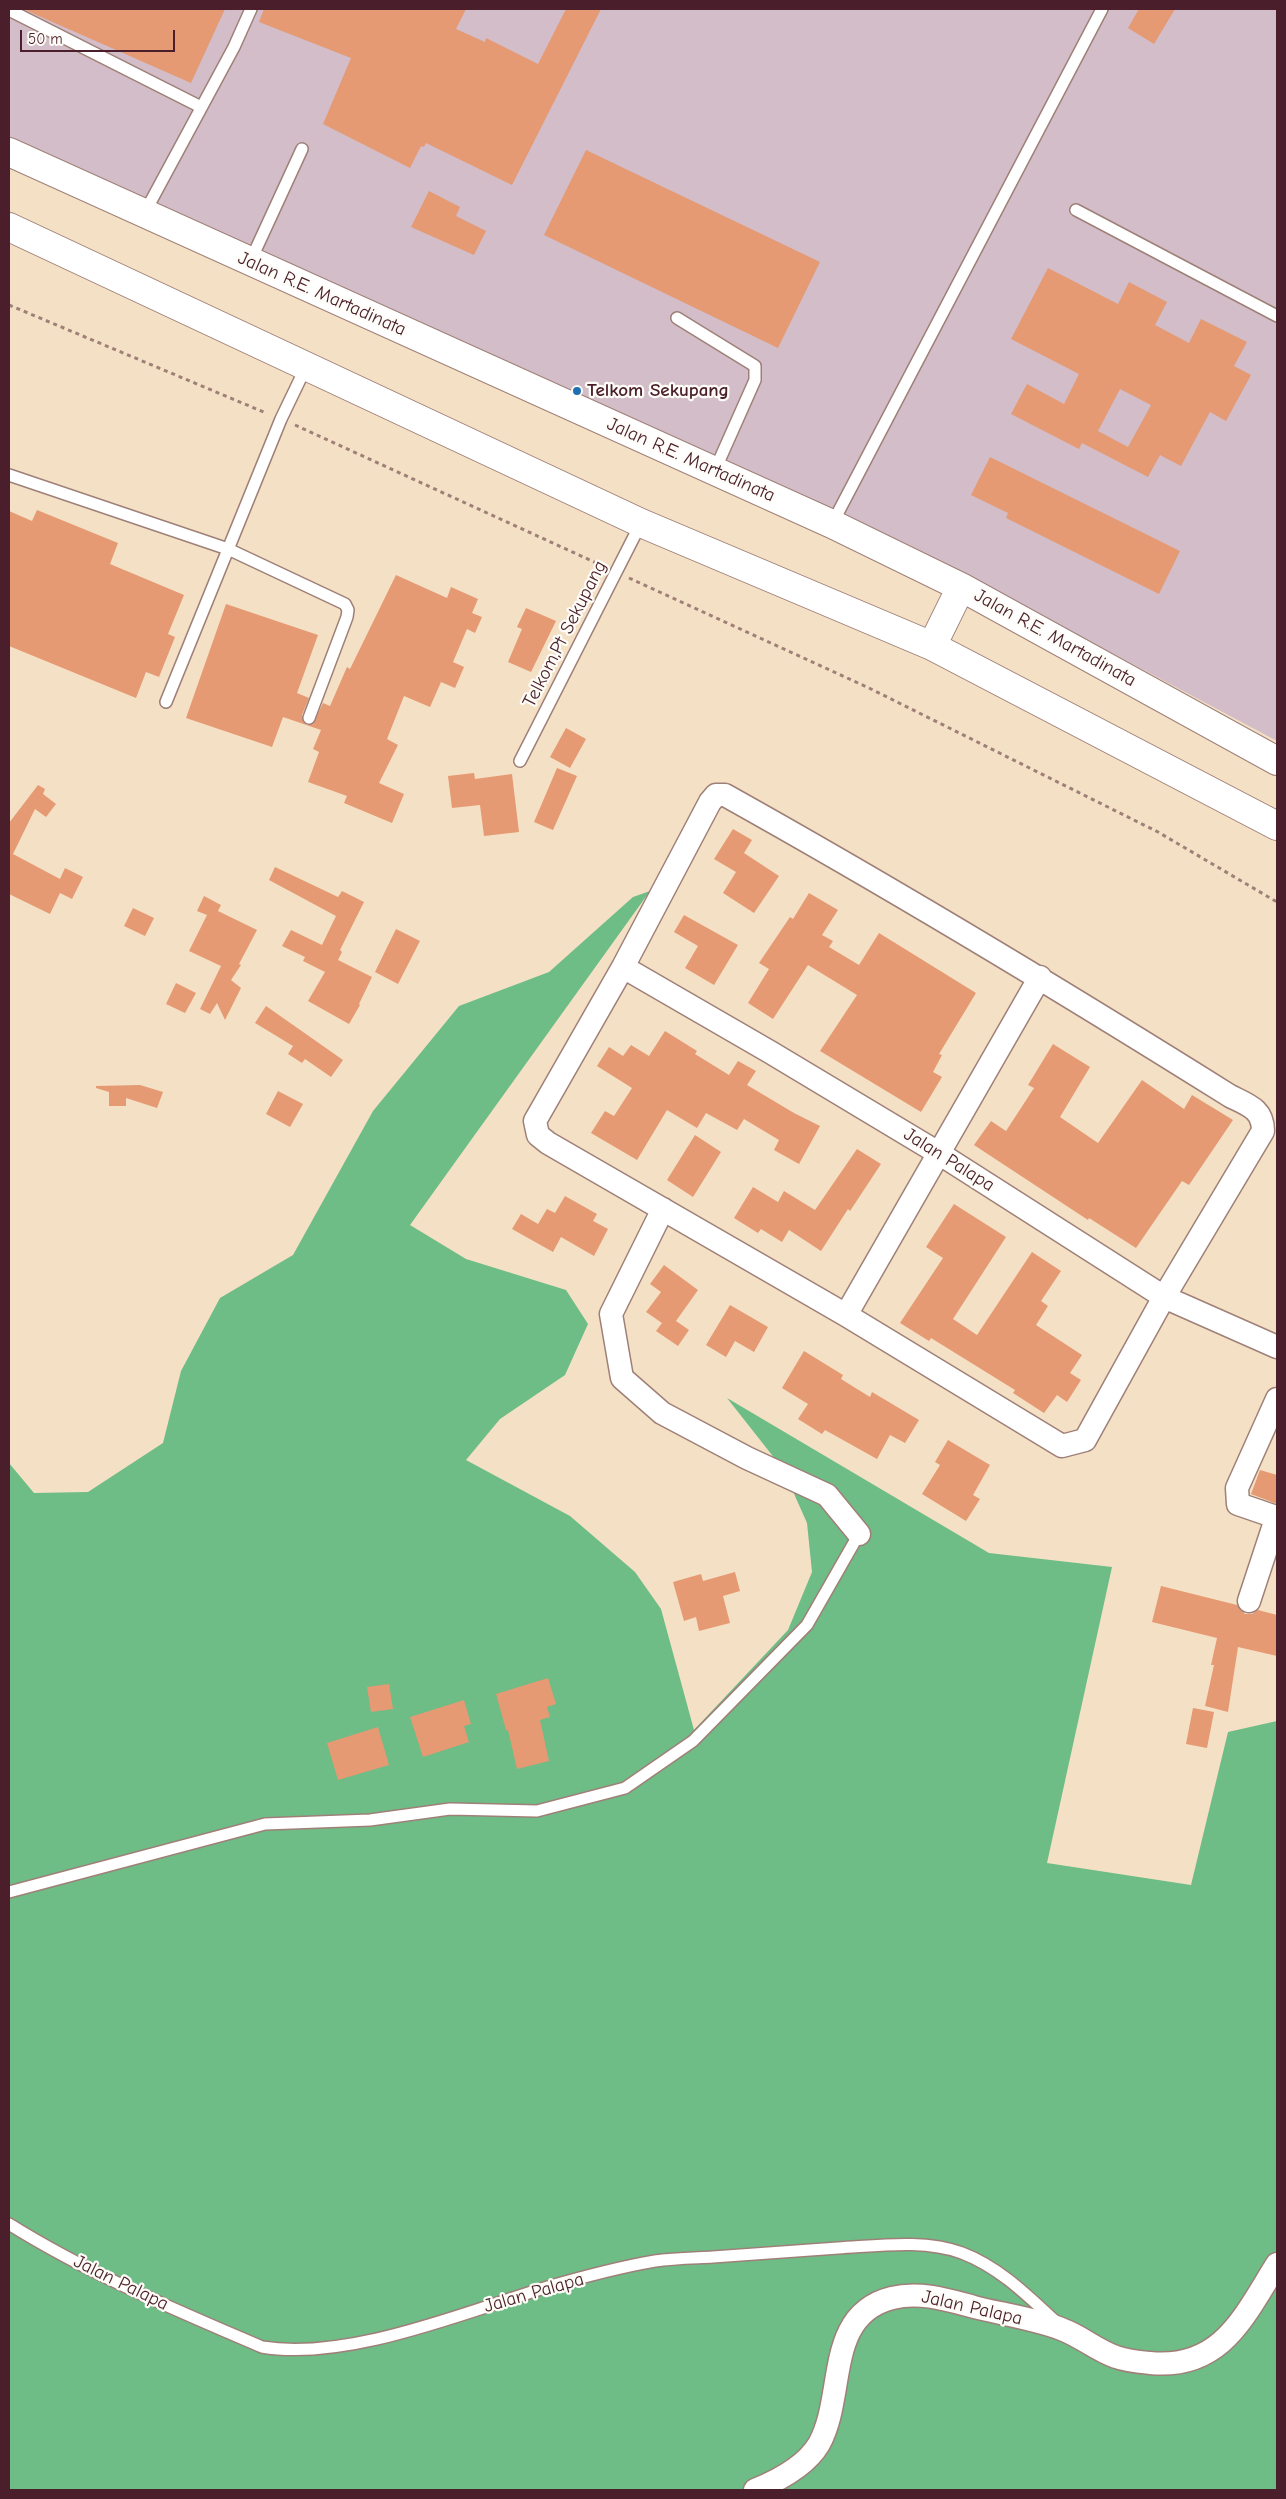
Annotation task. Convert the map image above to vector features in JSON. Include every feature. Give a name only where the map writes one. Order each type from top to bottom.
[{"type":"highway","name":"Jalan R.E. Martadinata","points":[[9,152],[832,524],[961,586],[1277,761]]},
{"type":"highway","points":[[9,227],[641,523],[932,646],[1277,826]]},
{"type":"highway","points":[[932,646],[961,586]]},
{"type":"street","points":[[716,795],[725,795],[871,876],[1040,977],[1230,1096],[1257,1109],[1263,1120],[1263,1131],[1164,1297],[1085,1440],[1062,1446],[846,1315],[548,1143],[538,1135],[535,1121],[622,967],[710,802],[716,795]]},
{"type":"street","name":"Jalan Palapa","points":[[622,967],[770,1052],[940,1154],[1164,1297],[1277,1347]]},
{"type":"street","points":[[846,1315],[1040,977]]},
{"type":"street","points":[[663,1209],[611,1314],[622,1378],[662,1414],[747,1458],[827,1495],[859,1534]]},
{"type":"street","points":[[1249,1602],[1275,1522],[1273,1516],[1238,1504],[1237,1488],[1277,1399]]},
{"type":"street","name":"Jalan Palapa","points":[[755,2490],[783,2476],[805,2461],[818,2446],[827,2428],[845,2340],[856,2320],[876,2304],[890,2298],[916,2295],[950,2301],[1064,2330],[1116,2357],[1136,2361],[1180,2363],[1198,2357],[1216,2347],[1237,2326],[1277,2264]]},
{"type":"lane","points":[[144,214],[251,9]]},
{"type":"lane","points":[[832,524],[1102,9]]},
{"type":"lane","points":[[9,10],[201,107]]},
{"type":"lane","points":[[250,262],[302,149]]},
{"type":"lane","points":[[1076,210],[1277,316]]},
{"type":"lane","points":[[677,318],[755,366],[755,380],[715,470]]},
{"type":"lane","points":[[166,702],[281,419],[306,367]]},
{"type":"lane","points":[[9,475],[228,549],[345,604],[348,610],[309,718]]},
{"type":"lane","name":"Telkom,Pt Sekupang","points":[[520,761],[641,523]]},
{"type":"lane","points":[[9,1892],[264,1824],[370,1820],[450,1809],[537,1811],[625,1788],[693,1741],[808,1625],[859,1534]]},
{"type":"lane","name":"Jalan Palapa","points":[[9,2224],[32,2239],[145,2297],[262,2347],[281,2350],[311,2350],[355,2343],[419,2327],[544,2288],[654,2262],[880,2246],[919,2246],[962,2253],[991,2268],[1021,2290],[1064,2330]]},
{"type":"path","points":[[9,305],[281,419],[869,688],[1158,832],[1277,902]]},
{"type":"shaded area","points":[[9,9],[1277,9],[1277,741],[911,546],[9,147]]},
{"type":"green space","points":[[650,891],[410,1225],[466,1259],[566,1290],[588,1324],[565,1375],[500,1419],[466,1460],[570,1516],[635,1572],[661,1609],[694,1730],[788,1630],[812,1572],[807,1523],[783,1469],[727,1398],[989,1553],[1112,1567],[1047,1863],[1191,1885],[1228,1732],[1277,1721],[1277,2490],[9,2490],[9,1463],[34,1493],[88,1492],[163,1443],[181,1371],[220,1298],[293,1255],[373,1111],[459,1006],[549,972],[633,897]]},
{"type":"building","points":[[23,9],[225,9],[191,83]]},
{"type":"building","points":[[264,9],[466,9],[456,29],[485,42],[486,38],[538,64],[566,9],[601,9],[512,185],[426,143],[424,147],[421,146],[410,168],[323,124],[351,58],[259,22]]},
{"type":"building","points":[[1139,9],[1175,9],[1154,44],[1128,28]]},
{"type":"building","points":[[586,150],[820,262],[778,348],[544,235]]},
{"type":"building","points":[[429,191],[460,207],[456,216],[486,231],[474,255],[411,227]]},
{"type":"building","points":[[1048,268],[1118,304],[1129,282],[1167,302],[1155,325],[1189,343],[1201,319],[1247,342],[1234,366],[1251,375],[1226,421],[1210,412],[1181,466],[1160,455],[1148,477],[1082,443],[1079,449],[1011,414],[1027,384],[1064,404],[1079,374],[1011,339]],"holes":[[[1120,389],[1151,405],[1128,447],[1098,431]]]},
{"type":"building","points":[[990,457],[1180,551],[1159,594],[1006,518],[1008,513],[971,495]]},
{"type":"building","points":[[37,510],[118,543],[110,564],[184,595],[168,634],[175,637],[159,677],[146,672],[136,698],[9,646],[9,511],[32,521]]},
{"type":"building","points":[[396,575],[447,598],[451,587],[478,599],[472,613],[482,617],[475,633],[467,629],[453,662],[464,667],[455,688],[441,682],[430,707],[404,696],[387,739],[398,745],[379,783],[404,794],[392,823],[344,803],[347,796],[308,782],[319,752],[313,749],[321,730],[283,717],[272,747],[186,718],[226,604],[318,635],[297,693],[309,698],[302,715],[303,722],[307,725],[313,724],[323,703],[330,706],[347,667],[350,669]]},
{"type":"building","points":[[526,608],[556,621],[531,672],[508,662],[522,629],[517,627]]},
{"type":"building","points":[[566,728],[586,739],[570,768],[550,757]]},
{"type":"building","points":[[557,768],[577,776],[553,830],[534,822]]},
{"type":"building","points":[[474,773],[475,779],[512,774],[519,832],[484,836],[480,805],[452,808],[448,776]]},
{"type":"building","points":[[38,785],[45,789],[43,794],[56,804],[46,817],[35,809],[13,854],[60,879],[65,868],[83,877],[72,899],[60,893],[50,914],[9,894],[9,823]]},
{"type":"building","points":[[733,829],[752,840],[744,853],[779,876],[754,913],[723,893],[736,872],[714,859]]},
{"type":"building","points":[[275,867],[338,897],[342,891],[364,902],[340,950],[342,952],[338,960],[372,977],[360,1005],[349,1024],[308,1001],[325,972],[303,961],[305,957],[282,946],[291,930],[322,945],[336,916],[269,880]]},
{"type":"building","points":[[809,893],[838,910],[822,935],[833,941],[829,947],[859,965],[879,933],[976,993],[939,1054],[942,1055],[933,1072],[942,1077],[921,1112],[820,1051],[857,995],[808,965],[773,1019],[748,1003],[769,969],[759,963],[790,917],[793,919]]},
{"type":"building","points":[[204,896],[221,905],[218,911],[257,930],[239,964],[241,965],[231,980],[241,988],[225,1020],[217,1003],[210,1014],[200,1009],[221,966],[189,951],[207,915],[197,911]]},
{"type":"building","points":[[133,908],[154,918],[145,936],[124,926]]},
{"type":"building","points":[[684,915],[738,945],[714,985],[685,968],[698,946],[674,932]]},
{"type":"building","points":[[396,929],[420,941],[398,984],[375,972]]},
{"type":"building","points":[[176,983],[196,993],[185,1013],[166,1004]]},
{"type":"building","points":[[266,1006],[343,1060],[331,1077],[305,1059],[302,1063],[288,1054],[293,1046],[255,1023]]},
{"type":"building","points":[[665,1031],[697,1051],[695,1054],[729,1075],[738,1061],[756,1071],[747,1085],[820,1126],[799,1164],[774,1150],[779,1140],[744,1119],[737,1130],[706,1113],[697,1128],[667,1110],[637,1160],[591,1133],[605,1111],[614,1116],[632,1088],[597,1066],[609,1047],[623,1056],[631,1045],[649,1056]]},
{"type":"building","points":[[1053,1044],[1090,1067],[1060,1117],[1098,1143],[1142,1080],[1184,1109],[1192,1095],[1233,1120],[1189,1185],[1182,1181],[1136,1248],[1089,1218],[1088,1220],[974,1145],[991,1121],[1006,1131],[1034,1088],[1028,1085]]},
{"type":"building","points":[[140,1085],[163,1092],[157,1108],[126,1098],[126,1106],[109,1106],[109,1092],[96,1088],[96,1086]]},
{"type":"building","points":[[278,1091],[303,1104],[290,1127],[266,1114]]},
{"type":"building","points":[[695,1135],[721,1152],[693,1197],[667,1180]]},
{"type":"building","points":[[857,1149],[881,1164],[850,1211],[848,1209],[821,1251],[789,1230],[782,1242],[761,1229],[758,1233],[734,1218],[753,1187],[778,1202],[784,1191],[815,1210]]},
{"type":"building","points":[[565,1196],[597,1214],[593,1221],[608,1229],[594,1256],[561,1237],[553,1252],[512,1229],[521,1214],[538,1224],[547,1209],[555,1213]]},
{"type":"building","points":[[954,1204],[1006,1237],[953,1319],[977,1335],[1032,1252],[1061,1271],[1041,1301],[1048,1306],[1036,1325],[1082,1355],[1070,1373],[1081,1380],[1067,1402],[1057,1395],[1044,1413],[1013,1393],[1015,1390],[931,1338],[929,1341],[900,1323],[943,1258],[926,1247]]},
{"type":"building","points":[[664,1265],[698,1290],[676,1321],[689,1330],[678,1346],[656,1331],[662,1323],[646,1312],[661,1292],[650,1284]]},
{"type":"building","points":[[730,1305],[768,1327],[754,1352],[735,1341],[726,1357],[706,1345]]},
{"type":"building","points":[[804,1351],[843,1375],[841,1379],[870,1397],[872,1392],[919,1420],[905,1443],[890,1435],[877,1459],[825,1430],[822,1434],[798,1419],[808,1404],[782,1388]]},
{"type":"building","points":[[948,1440],[990,1465],[973,1495],[980,1499],[966,1521],[922,1494],[940,1465],[935,1462]]},
{"type":"building","points":[[1260,1470],[1277,1475],[1277,1504],[1251,1494]]},
{"type":"building","points":[[735,1572],[740,1591],[723,1596],[730,1623],[699,1631],[696,1617],[684,1621],[673,1582],[701,1574],[703,1581]]},
{"type":"building","points":[[1161,1586],[1237,1605],[1245,1614],[1252,1614],[1258,1610],[1277,1615],[1277,1656],[1238,1647],[1228,1712],[1205,1706],[1214,1665],[1211,1665],[1217,1638],[1152,1622]]},
{"type":"building","points":[[548,1678],[556,1704],[547,1707],[550,1717],[540,1720],[549,1761],[517,1769],[508,1730],[506,1730],[496,1694]]},
{"type":"building","points":[[389,1684],[393,1709],[371,1712],[367,1687]]},
{"type":"building","points":[[464,1700],[471,1724],[464,1726],[469,1742],[423,1757],[410,1717]]},
{"type":"building","points":[[1193,1708],[1214,1712],[1207,1748],[1186,1744]]},
{"type":"building","points":[[378,1727],[389,1765],[338,1780],[327,1743]]},
{"type":"place","name":"Telkom Sekupang","points":[[577,391]]}]
